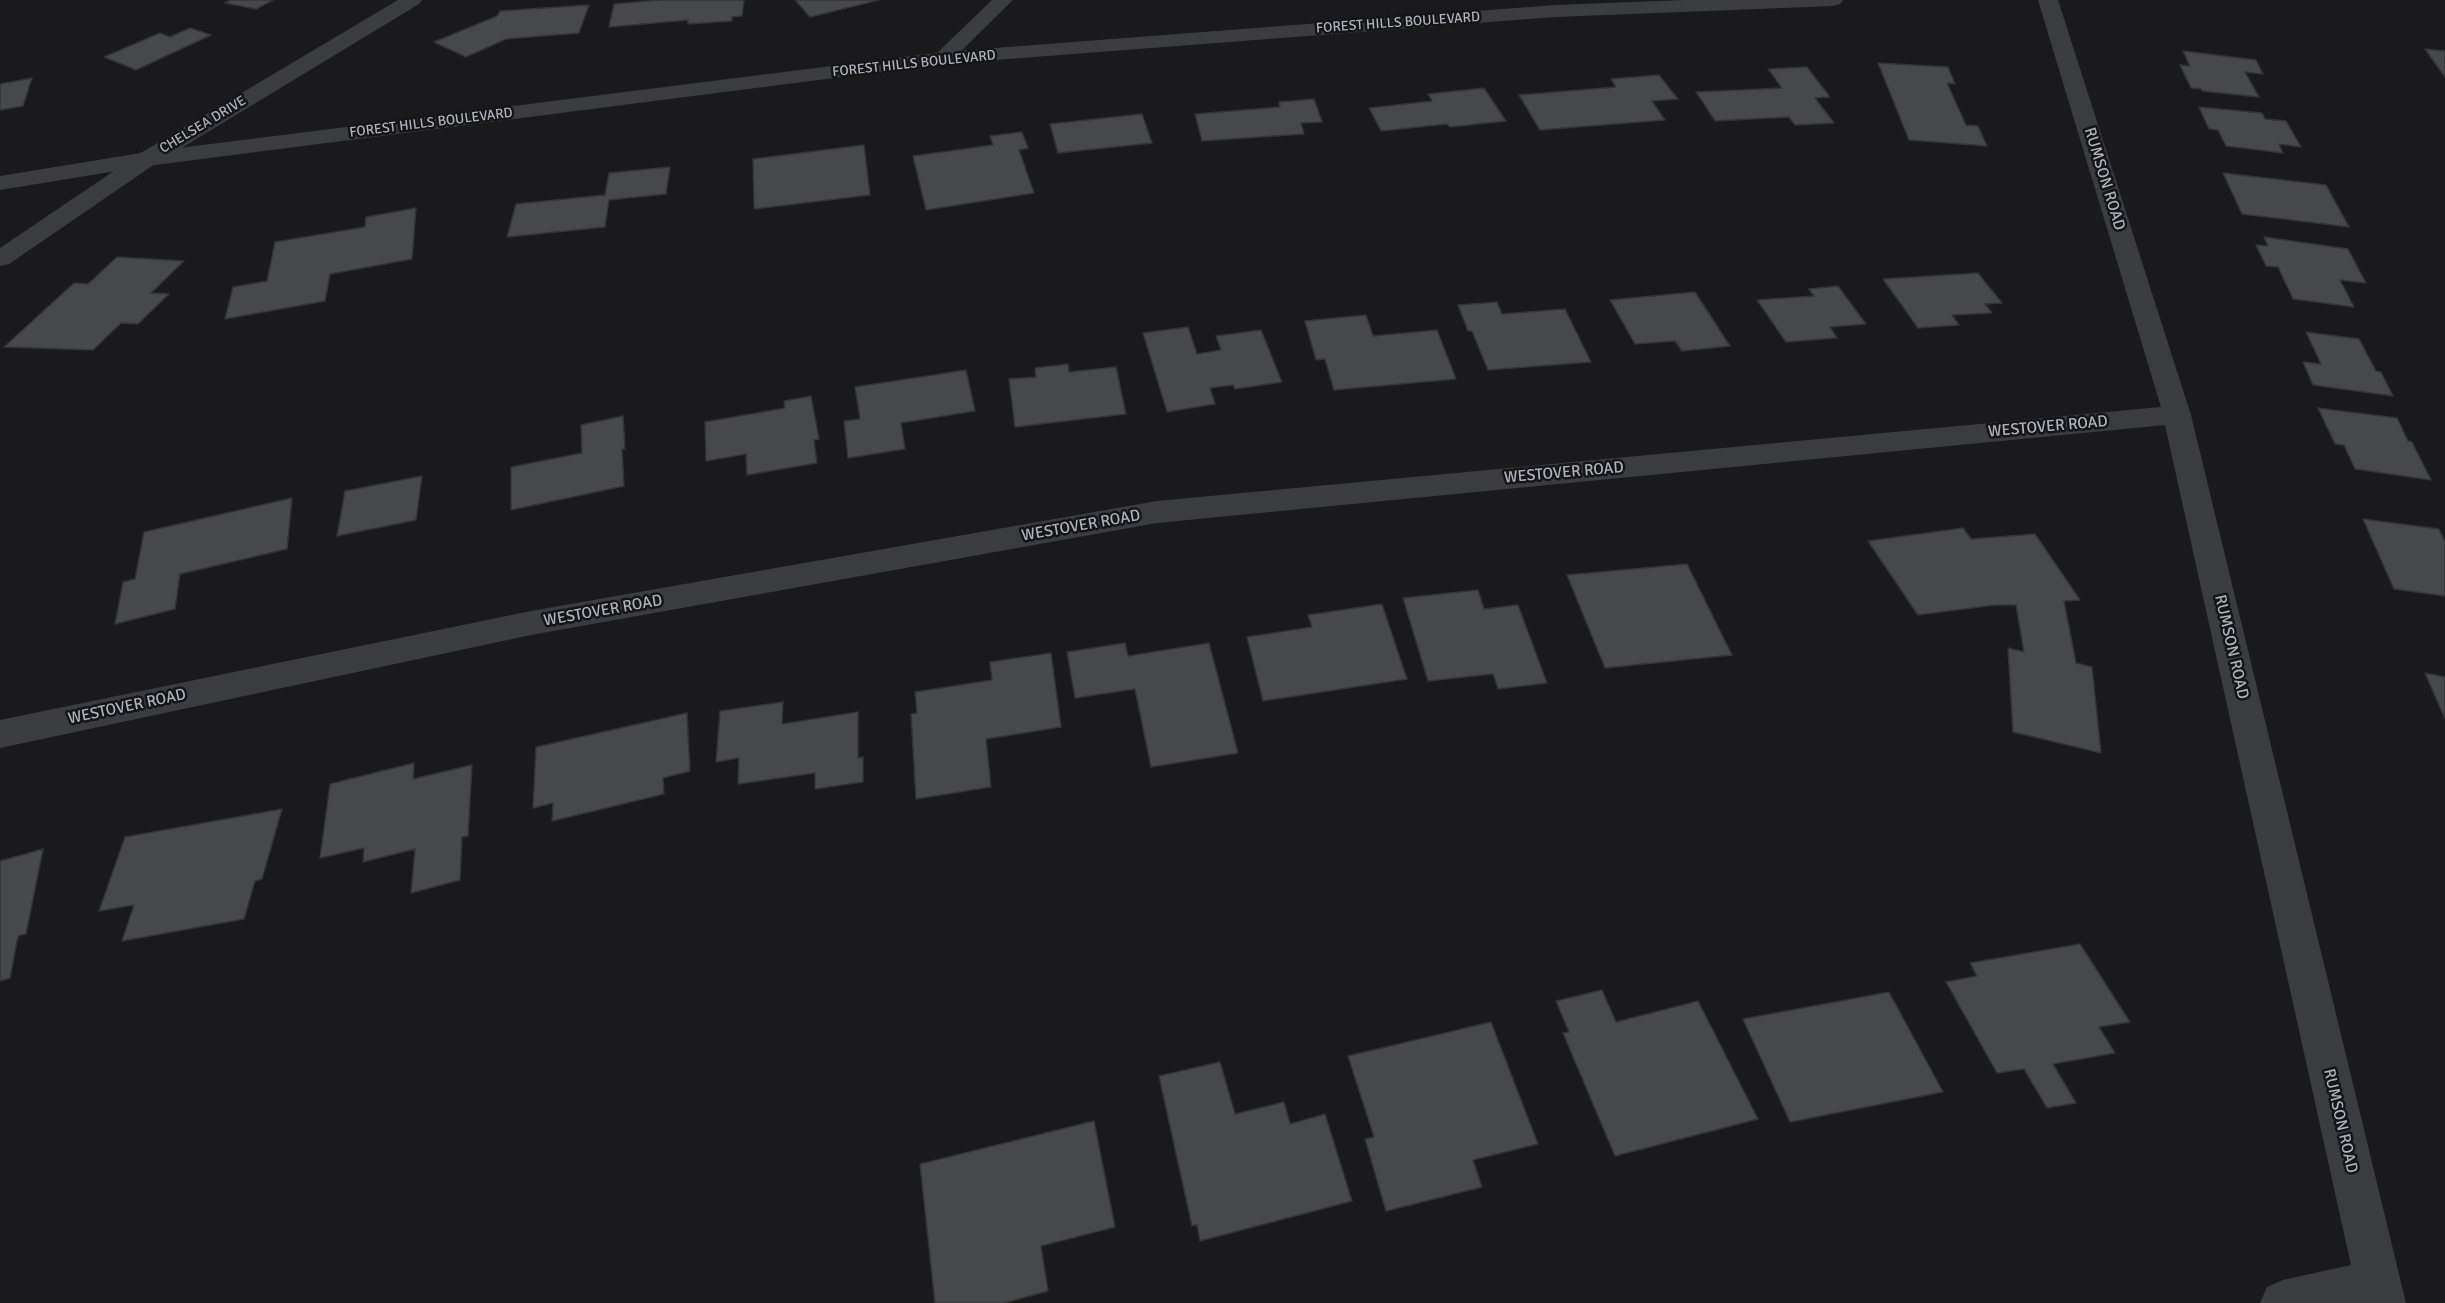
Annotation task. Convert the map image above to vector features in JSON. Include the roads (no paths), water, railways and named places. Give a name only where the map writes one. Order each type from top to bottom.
[{"type":"street","name":"CHELSEA DRIVE","points":[[0,259],[147,159],[412,0]]},
{"type":"street","points":[[943,58],[1003,0]]},
{"type":"street","name":"FOREST HILLS BOULEVARD","points":[[0,183],[147,159],[943,58],[1557,6],[1833,0]]},
{"type":"street","name":"RUMSON ROAD","points":[[2048,0],[2177,415],[2380,1293]]},
{"type":"street","name":"WESTOVER ROAD","points":[[0,734],[531,623],[1157,512],[2177,415]]},
{"type":"street","points":[[2283,1303],[2380,1293]]}]
